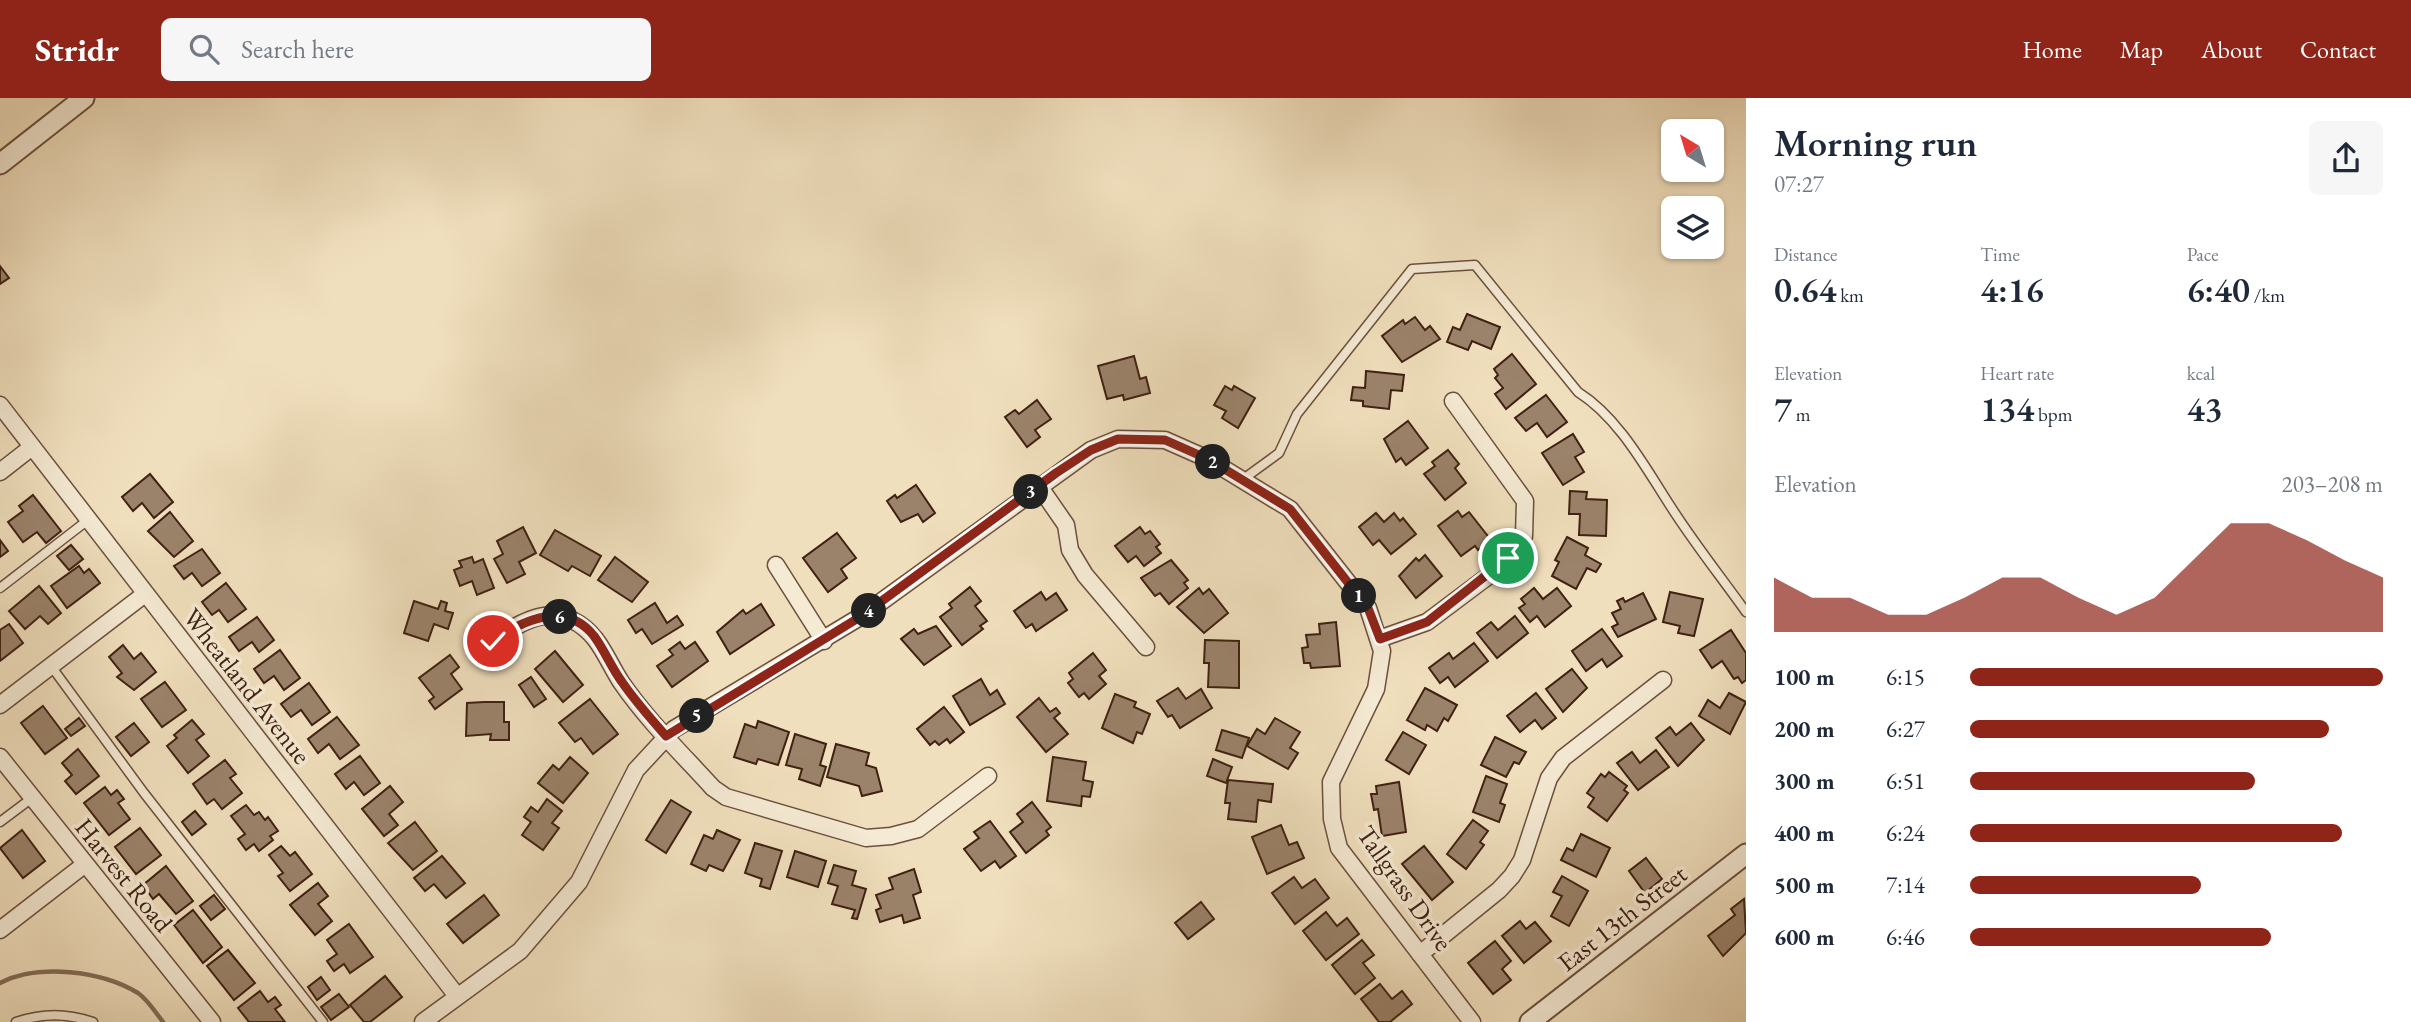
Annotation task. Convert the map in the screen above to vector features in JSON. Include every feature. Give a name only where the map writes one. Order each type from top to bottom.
[{"type":"street","points":[[0,164],[75,101]]},
{"type":"street","points":[[1380,639],[1427,622],[1487,577],[1508,558],[1524,536],[1525,501],[1453,401]]},
{"type":"street","name":"Wheatland Avenue","points":[[0,405],[457,996]]},
{"type":"street","name":"Tallgrass Drive","points":[[423,1022],[520,951],[579,882],[636,770],[666,736],[824,641],[1091,450],[1118,439],[1165,440],[1225,470],[1290,509],[1368,608],[1382,651],[1376,689],[1331,782],[1332,819],[1339,848],[1472,1022]]},
{"type":"street","points":[[0,472],[32,447]]},
{"type":"street","points":[[1039,486],[1066,525],[1070,550],[1085,575],[1146,647]]},
{"type":"street","points":[[776,565],[824,641]]},
{"type":"street","points":[[0,705],[145,594]]},
{"type":"street","points":[[493,641],[518,624],[545,616],[570,618],[591,633],[621,681],[713,788],[726,797],[866,838],[891,836],[918,829],[988,776]]},
{"type":"street","points":[[1420,954],[1499,890],[1512,876],[1522,860],[1549,778],[1563,758],[1663,680]]},
{"type":"street","name":"Harvest Road","points":[[0,757],[212,1022]]},
{"type":"street","name":"East 13th Street","points":[[1530,1022],[1746,855]]},
{"type":"street","points":[[0,930],[84,865]]},
{"type":"lane","points":[[1242,480],[1279,453],[1297,414],[1412,269],[1475,265],[1578,392],[1598,404],[1659,484],[1670,506],[1746,612]]},
{"type":"lane","points":[[0,588],[88,520]]},
{"type":"lane","points":[[51,666],[144,793],[323,1022]]},
{"type":"lane","points":[[0,822],[32,798]]},
{"type":"lane","points":[[16,1022],[39,1014],[73,1015],[93,1022]]},
{"type":"building","points":[[0,266],[9,278],[0,284]]},
{"type":"building","points":[[1467,314],[1500,327],[1491,349],[1472,341],[1468,350],[1447,342],[1453,327],[1460,330]]},
{"type":"building","points":[[1415,317],[1425,330],[1430,326],[1440,339],[1402,362],[1382,336],[1403,320],[1405,324]]},
{"type":"building","points":[[1512,354],[1536,384],[1506,409],[1495,394],[1503,388],[1495,378],[1498,375],[1494,369]]},
{"type":"building","points":[[1134,356],[1140,379],[1146,377],[1150,393],[1124,400],[1123,395],[1107,399],[1098,366]]},
{"type":"building","points":[[1366,371],[1404,375],[1402,391],[1391,390],[1389,409],[1363,406],[1363,401],[1351,400],[1353,387],[1365,388]]},
{"type":"building","points":[[1225,386],[1232,390],[1234,386],[1255,398],[1238,428],[1222,418],[1226,411],[1214,405]]},
{"type":"building","points":[[1546,395],[1567,422],[1547,437],[1537,423],[1526,431],[1515,418]]},
{"type":"building","points":[[1037,400],[1051,419],[1035,430],[1040,437],[1027,447],[1005,417],[1015,410],[1019,414]]},
{"type":"building","points":[[1408,421],[1428,448],[1406,465],[1401,458],[1396,462],[1384,439]]},
{"type":"building","points":[[1573,434],[1584,452],[1575,457],[1584,472],[1563,485],[1542,453]]},
{"type":"building","points":[[1448,450],[1459,464],[1455,468],[1466,483],[1445,500],[1424,474],[1435,466],[1432,462]]},
{"type":"building","points":[[150,474],[173,502],[154,518],[142,503],[133,511],[122,497]]},
{"type":"building","points":[[916,485],[935,513],[923,522],[918,514],[901,522],[887,501],[895,495],[897,498]]},
{"type":"building","points":[[1570,491],[1587,492],[1586,499],[1607,500],[1606,536],[1579,535],[1580,514],[1569,514]]},
{"type":"building","points":[[33,495],[61,531],[46,543],[37,532],[23,542],[8,522],[23,511],[19,506]]},
{"type":"building","points":[[1458,511],[1462,517],[1469,512],[1491,540],[1478,550],[1475,546],[1461,556],[1438,526]]},
{"type":"building","points":[[170,512],[193,541],[174,557],[148,531]]},
{"type":"building","points":[[1376,513],[1384,522],[1394,513],[1400,521],[1403,518],[1416,534],[1391,554],[1379,540],[1373,545],[1359,527]]},
{"type":"building","points":[[523,527],[536,553],[519,562],[525,574],[507,583],[494,559],[503,554],[497,541]]},
{"type":"building","points":[[1140,527],[1145,534],[1150,531],[1160,544],[1156,547],[1161,553],[1144,566],[1136,556],[1128,562],[1115,546]]},
{"type":"building","points":[[555,530],[601,556],[590,576],[572,566],[568,571],[540,555]]},
{"type":"building","points":[[837,533],[856,558],[841,569],[847,578],[828,592],[803,558]]},
{"type":"building","points":[[1567,537],[1588,548],[1585,555],[1601,564],[1596,572],[1587,568],[1576,589],[1552,576],[1559,562],[1555,560]]},
{"type":"building","points":[[0,540],[8,551],[0,557]]},
{"type":"building","points":[[71,545],[83,559],[69,570],[57,556]]},
{"type":"building","points":[[202,549],[220,573],[202,586],[192,573],[184,579],[174,566]]},
{"type":"building","points":[[1425,555],[1442,576],[1416,598],[1399,576],[1416,558],[1419,561]]},
{"type":"building","points":[[472,557],[474,563],[483,559],[494,588],[477,595],[472,581],[460,586],[454,570],[462,567],[459,561]]},
{"type":"building","points":[[615,557],[648,582],[632,602],[598,580]]},
{"type":"building","points":[[1171,560],[1188,580],[1184,583],[1188,588],[1169,604],[1160,593],[1155,596],[1141,578]]},
{"type":"building","points":[[79,566],[84,573],[89,569],[100,583],[67,608],[51,586]]},
{"type":"building","points":[[226,583],[246,609],[228,622],[219,610],[212,615],[202,602]]},
{"type":"building","points":[[39,586],[61,613],[48,624],[40,616],[25,629],[9,611]]},
{"type":"building","points":[[970,587],[981,601],[975,606],[987,621],[980,626],[983,629],[962,645],[940,617],[952,608],[949,604]]},
{"type":"building","points":[[1199,588],[1203,594],[1209,589],[1228,613],[1204,633],[1177,607]]},
{"type":"building","points":[[1534,588],[1543,599],[1557,588],[1571,606],[1545,627],[1537,616],[1530,622],[1519,608],[1525,604],[1521,599]]},
{"type":"building","points":[[1041,592],[1046,600],[1056,593],[1067,610],[1036,631],[1032,624],[1026,628],[1014,611]]},
{"type":"building","points":[[1670,592],[1703,599],[1694,636],[1678,633],[1680,626],[1663,622]]},
{"type":"building","points":[[1643,593],[1656,619],[1618,637],[1612,627],[1618,624],[1612,613],[1621,609],[1617,601],[1623,598],[1625,602]]},
{"type":"building","points":[[414,601],[438,609],[441,601],[447,603],[445,611],[453,613],[448,629],[434,624],[428,641],[404,633]]},
{"type":"building","points":[[655,603],[667,623],[677,616],[683,625],[652,644],[642,629],[636,633],[628,620]]},
{"type":"building","points":[[761,604],[774,625],[730,654],[717,632],[743,610],[746,614]]},
{"type":"building","points":[[1515,616],[1528,633],[1497,658],[1477,633],[1491,622],[1498,630]]},
{"type":"building","points":[[257,617],[274,640],[259,652],[252,642],[239,651],[229,637]]},
{"type":"building","points":[[1336,622],[1340,666],[1311,668],[1310,663],[1304,663],[1302,648],[1308,647],[1306,635],[1320,634],[1319,624]]},
{"type":"building","points":[[9,624],[23,643],[0,661],[0,630]]},
{"type":"building","points":[[936,626],[951,646],[924,665],[901,639],[914,629],[918,634]]},
{"type":"building","points":[[1602,629],[1622,656],[1607,667],[1602,659],[1586,671],[1572,651]]},
{"type":"building","points":[[1731,630],[1746,653],[1746,680],[1742,683],[1738,677],[1734,679],[1722,661],[1712,668],[1700,650]]},
{"type":"building","points":[[1205,640],[1239,641],[1239,688],[1208,687],[1209,663],[1204,663]]},
{"type":"building","points":[[680,642],[685,649],[695,642],[708,661],[672,687],[657,666],[673,655],[669,650]]},
{"type":"building","points":[[1474,643],[1488,661],[1455,687],[1448,677],[1440,683],[1429,668],[1449,653],[1453,659]]},
{"type":"building","points":[[123,645],[134,659],[141,653],[156,672],[134,690],[117,677],[122,673],[109,657]]},
{"type":"building","points":[[280,650],[300,678],[284,690],[274,676],[264,683],[254,669]]},
{"type":"building","points":[[555,651],[583,685],[563,702],[535,669]]},
{"type":"building","points":[[1093,653],[1106,670],[1099,676],[1106,684],[1089,699],[1084,693],[1079,697],[1068,683],[1073,679],[1069,673]]},
{"type":"building","points":[[450,655],[459,667],[451,674],[462,689],[435,709],[429,701],[434,697],[419,678]]},
{"type":"building","points":[[1572,669],[1587,688],[1563,712],[1546,689]]},
{"type":"building","points":[[531,677],[546,699],[534,707],[519,685]]},
{"type":"building","points":[[981,679],[990,695],[997,690],[1005,704],[970,725],[953,696]]},
{"type":"building","points":[[165,682],[186,710],[162,727],[141,699]]},
{"type":"building","points":[[309,683],[330,712],[312,725],[301,710],[291,717],[281,704]]},
{"type":"building","points":[[1178,688],[1186,699],[1201,689],[1212,708],[1180,728],[1172,715],[1168,717],[1157,701]]},
{"type":"building","points":[[1425,688],[1457,705],[1448,721],[1444,718],[1437,731],[1427,725],[1425,730],[1407,720]]},
{"type":"building","points":[[1536,693],[1556,718],[1542,729],[1535,720],[1520,732],[1507,716]]},
{"type":"building","points":[[1729,693],[1746,702],[1730,734],[1699,716],[1708,700],[1720,708]]},
{"type":"building","points":[[1115,694],[1136,702],[1134,707],[1150,714],[1142,734],[1137,732],[1133,743],[1102,728]]},
{"type":"building","points":[[1039,698],[1050,712],[1056,708],[1060,713],[1054,718],[1068,734],[1046,752],[1017,717]]},
{"type":"building","points":[[590,699],[618,734],[593,754],[581,738],[575,742],[559,723]]},
{"type":"building","points":[[504,702],[504,722],[509,722],[509,740],[490,740],[491,734],[466,736],[467,703]]},
{"type":"building","points":[[43,706],[67,738],[45,754],[21,723]]},
{"type":"building","points":[[944,707],[964,732],[950,743],[947,739],[939,745],[935,741],[930,745],[917,729]]},
{"type":"building","points":[[337,717],[359,745],[340,759],[329,744],[318,753],[308,739]]},
{"type":"building","points":[[79,718],[85,726],[71,736],[65,729]]},
{"type":"building","points":[[1275,718],[1300,732],[1290,748],[1298,753],[1288,769],[1247,746],[1257,729],[1265,734]]},
{"type":"building","points":[[192,720],[204,734],[196,740],[209,756],[188,773],[167,746],[177,738],[174,735]]},
{"type":"building","points":[[758,721],[789,732],[778,765],[758,759],[756,764],[734,757],[745,724],[756,728]]},
{"type":"building","points":[[134,723],[149,742],[131,756],[116,737]]},
{"type":"building","points":[[1691,723],[1704,740],[1678,766],[1656,738],[1670,727],[1676,735]]},
{"type":"building","points":[[1222,730],[1249,738],[1242,758],[1216,750]]},
{"type":"building","points":[[1403,732],[1426,745],[1409,774],[1386,760]]},
{"type":"building","points":[[795,734],[826,744],[820,765],[826,767],[820,786],[799,779],[802,769],[786,765]]},
{"type":"building","points":[[1495,737],[1526,752],[1519,764],[1514,762],[1506,777],[1481,765]]},
{"type":"building","points":[[836,744],[869,753],[866,765],[876,768],[882,791],[862,796],[859,786],[827,777]]},
{"type":"building","points":[[78,749],[99,776],[76,794],[65,781],[72,775],[62,763]]},
{"type":"building","points":[[1656,750],[1669,767],[1638,790],[1617,763],[1632,752],[1640,763]]},
{"type":"building","points":[[360,756],[380,783],[364,795],[354,782],[346,789],[335,774]]},
{"type":"building","points":[[570,757],[588,773],[563,803],[538,783],[553,765],[559,770]]},
{"type":"building","points":[[1053,757],[1086,762],[1083,780],[1093,782],[1090,797],[1082,796],[1081,806],[1047,801]]},
{"type":"building","points":[[1213,759],[1232,767],[1226,783],[1207,776]]},
{"type":"building","points":[[225,760],[236,774],[230,778],[242,793],[222,809],[214,799],[207,804],[193,784]]},
{"type":"building","points":[[1609,772],[1627,786],[1624,790],[1628,793],[1607,821],[1588,807],[1594,798],[1587,793],[1601,774],[1605,777]]},
{"type":"building","points":[[1486,776],[1507,784],[1500,803],[1505,805],[1499,822],[1473,812]]},
{"type":"building","points":[[1228,780],[1273,784],[1271,802],[1258,800],[1256,822],[1228,819],[1230,803],[1225,803]]},
{"type":"building","points":[[1399,782],[1406,832],[1382,836],[1378,809],[1374,810],[1371,794],[1377,794],[1376,786]]},
{"type":"building","points":[[390,786],[403,802],[389,814],[398,825],[384,836],[362,809]]},
{"type":"building","points":[[105,787],[111,795],[117,790],[124,799],[118,803],[130,819],[109,835],[84,803]]},
{"type":"building","points":[[547,799],[562,811],[552,823],[559,828],[543,850],[522,835],[531,822],[524,817],[531,807],[538,812]]},
{"type":"building","points":[[671,800],[691,812],[666,853],[646,840]]},
{"type":"building","points":[[1032,802],[1051,827],[1046,831],[1049,835],[1026,853],[1010,832],[1023,822],[1017,814]]},
{"type":"building","points":[[246,805],[254,815],[259,812],[265,820],[268,817],[278,831],[270,836],[273,840],[259,851],[254,844],[246,850],[238,839],[245,834],[231,816]]},
{"type":"building","points":[[195,811],[206,824],[192,835],[182,822]]},
{"type":"building","points":[[1473,820],[1488,831],[1480,842],[1484,845],[1466,869],[1447,854]]},
{"type":"building","points":[[990,821],[1016,856],[1000,868],[995,861],[981,871],[964,849],[979,838],[974,832]]},
{"type":"building","points":[[415,822],[437,851],[413,870],[388,843]]},
{"type":"building","points":[[1281,825],[1289,845],[1297,842],[1304,858],[1267,874],[1252,837]]},
{"type":"building","points":[[140,828],[161,855],[136,874],[115,847]]},
{"type":"building","points":[[22,830],[45,861],[23,878],[0,848]]},
{"type":"building","points":[[717,830],[740,840],[723,871],[709,865],[706,871],[691,864],[704,835],[713,839]]},
{"type":"building","points":[[1581,834],[1610,848],[1596,877],[1561,860],[1567,848],[1573,851]]},
{"type":"building","points":[[755,843],[782,851],[770,889],[760,886],[762,879],[745,873]]},
{"type":"building","points":[[281,846],[290,856],[295,852],[312,874],[290,891],[278,876],[283,873],[269,855]]},
{"type":"building","points":[[1424,846],[1453,882],[1432,900],[1402,864]]},
{"type":"building","points":[[795,851],[826,861],[818,887],[787,877]]},
{"type":"building","points":[[442,856],[465,883],[446,898],[434,884],[425,891],[414,878]]},
{"type":"building","points":[[1646,858],[1662,879],[1645,893],[1629,871]]},
{"type":"building","points":[[834,865],[856,871],[852,885],[866,889],[857,919],[852,918],[855,910],[832,904],[838,886],[828,883]]},
{"type":"building","points":[[166,866],[193,901],[176,914],[159,894],[153,899],[143,885]]},
{"type":"building","points":[[914,869],[921,892],[913,895],[920,918],[904,923],[902,915],[880,922],[876,910],[881,908],[876,895],[893,889],[889,878]]},
{"type":"building","points":[[1562,876],[1588,891],[1569,926],[1551,916],[1562,896],[1553,892]]},
{"type":"building","points":[[1294,877],[1302,888],[1315,879],[1329,898],[1295,924],[1272,893]]},
{"type":"building","points":[[318,883],[328,896],[318,904],[332,921],[315,935],[290,905]]},
{"type":"building","points":[[214,895],[225,909],[211,920],[200,906]]},
{"type":"building","points":[[484,895],[499,915],[463,943],[447,924]]},
{"type":"building","points":[[1744,899],[1746,933],[1723,956],[1708,936],[1735,915],[1731,909]]},
{"type":"building","points":[[1201,902],[1214,919],[1188,939],[1175,923]]},
{"type":"building","points":[[193,910],[222,947],[203,963],[174,925]]},
{"type":"building","points":[[1326,912],[1337,926],[1347,918],[1359,934],[1326,960],[1303,931]]},
{"type":"building","points":[[1520,921],[1526,929],[1535,922],[1551,941],[1524,963],[1502,936]]},
{"type":"building","points":[[349,924],[373,957],[350,973],[344,964],[334,971],[327,961],[337,954],[327,940]]},
{"type":"building","points":[[1362,940],[1374,955],[1363,963],[1375,978],[1355,994],[1332,965]]},
{"type":"building","points":[[1495,941],[1511,961],[1502,969],[1511,980],[1493,994],[1468,963]]},
{"type":"building","points":[[228,950],[255,983],[234,1000],[207,966]]},
{"type":"building","points":[[385,976],[402,997],[370,1022],[364,1022],[350,1005]]},
{"type":"building","points":[[321,977],[330,990],[317,1000],[308,987]]},
{"type":"building","points":[[1380,984],[1392,999],[1402,991],[1412,1004],[1390,1022],[1379,1022],[1361,999]]},
{"type":"building","points":[[260,991],[268,1002],[275,997],[281,1005],[275,1009],[285,1022],[249,1022],[238,1008]]},
{"type":"building","points":[[339,994],[349,1007],[331,1020],[321,1007]]},
{"type":"waterway","points":[[0,983],[33,973],[51,972],[70,972],[107,979],[138,993],[163,1022]]},
{"type":"route","points":[[493,641],[518,624],[545,616],[570,618],[591,633],[607,654],[621,681],[666,736],[819,645],[1056,473],[1091,450],[1118,439],[1165,440],[1208,459],[1290,509],[1368,608],[1380,639],[1427,622],[1508,558]]}]
